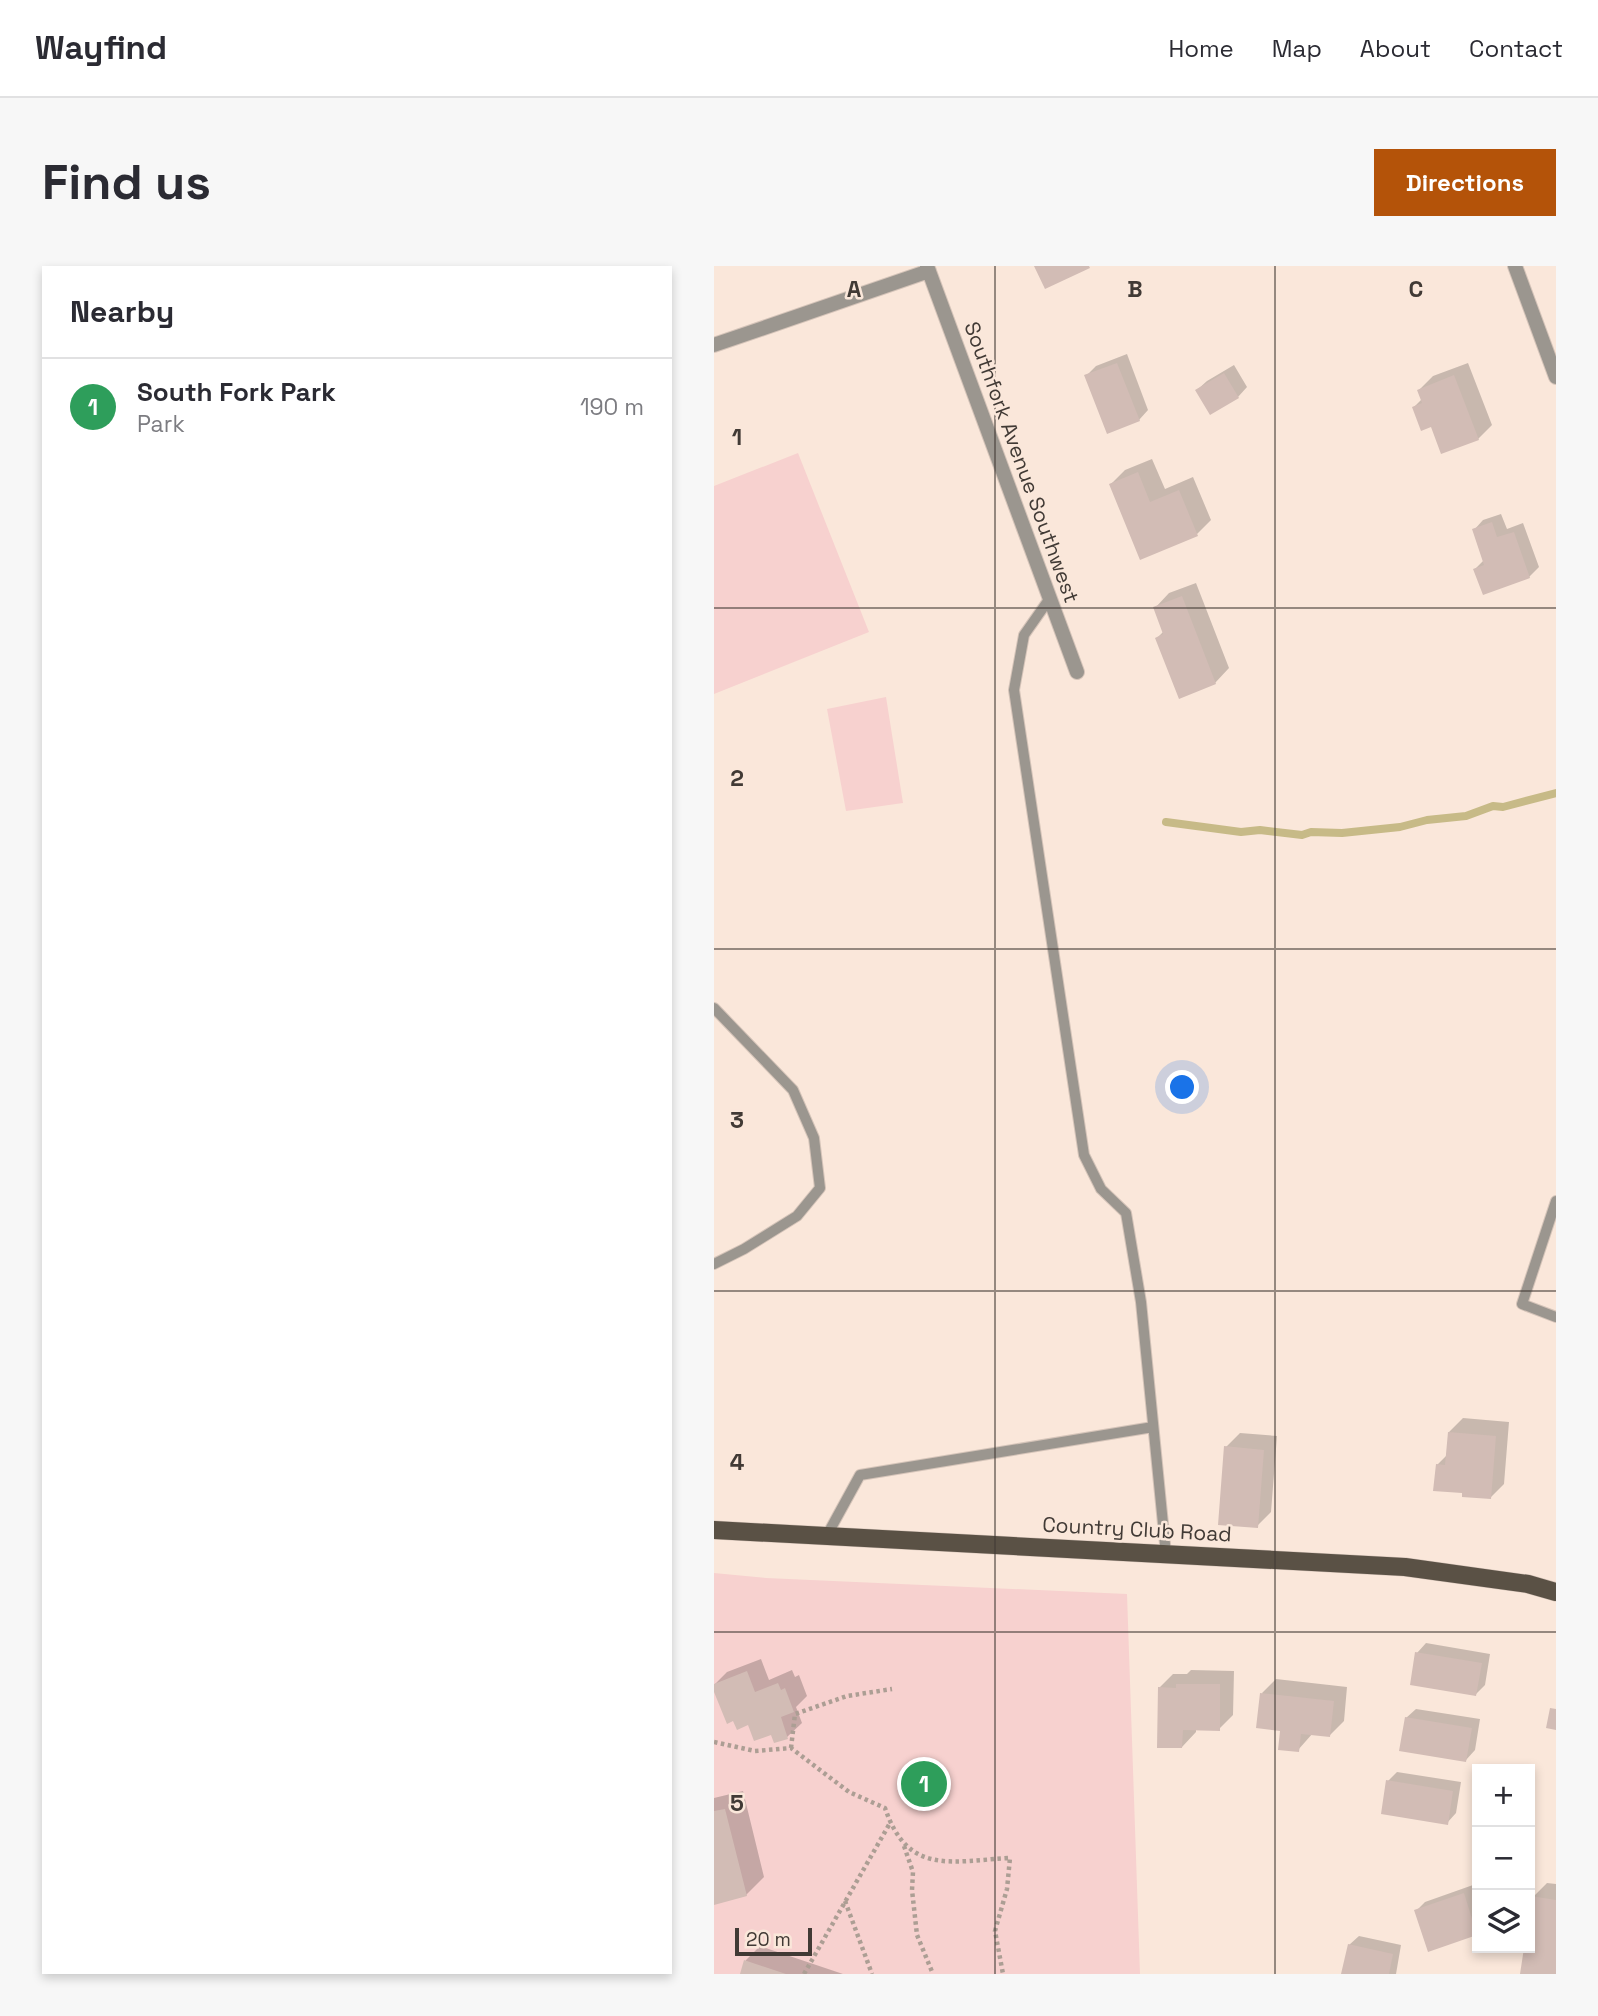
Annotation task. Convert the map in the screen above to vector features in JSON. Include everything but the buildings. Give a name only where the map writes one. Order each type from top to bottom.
[{"type":"main road","name":"Country Club Road","points":[[714,1530],[1405,1567],[1528,1584],[1556,1592]]},
{"type":"street","points":[[1515,266],[1556,377]]},
{"type":"street","points":[[714,345],[928,269]]},
{"type":"street","name":"Southfork Avenue Southwest","points":[[928,269],[1077,672]]},
{"type":"lane","points":[[1050,598],[1024,635],[1014,690],[1084,1156],[1101,1189],[1126,1213],[1141,1302],[1166,1554]]},
{"type":"lane","points":[[714,1008],[793,1090],[814,1138],[820,1188],[797,1216],[714,1264]]},
{"type":"lane","points":[[1556,1201],[1552,1226],[1522,1304],[1556,1317]]},
{"type":"lane","points":[[825,1537],[860,1475],[1153,1427]]},
{"type":"path","points":[[791,1748],[795,1714],[847,1696],[892,1689]]},
{"type":"path","points":[[714,1742],[755,1751],[791,1748],[849,1792],[886,1808],[890,1822],[904,1845],[913,1872],[917,1935],[933,1974]]},
{"type":"path","points":[[804,1974],[890,1822]]},
{"type":"path","points":[[904,1845],[933,1862],[1010,1858],[1007,1889],[995,1931],[1003,1974]]},
{"type":"path","points":[[845,1901],[872,1974]]},
{"type":"shaded area","points":[[798,453],[869,632],[714,694],[714,486]]},
{"type":"shaded area","points":[[886,697],[903,803],[846,811],[827,709]]},
{"type":"shaded area","points":[[714,1573],[766,1578],[1127,1594],[1140,1974],[714,1974]]},
{"type":"waterway","points":[[1166,822],[1241,832],[1260,830],[1302,835],[1311,832],[1342,833],[1466,816],[1493,806],[1503,807],[1556,793]]},
{"type":"place","name":"South Fork Park","points":[[924,1784]]}]
